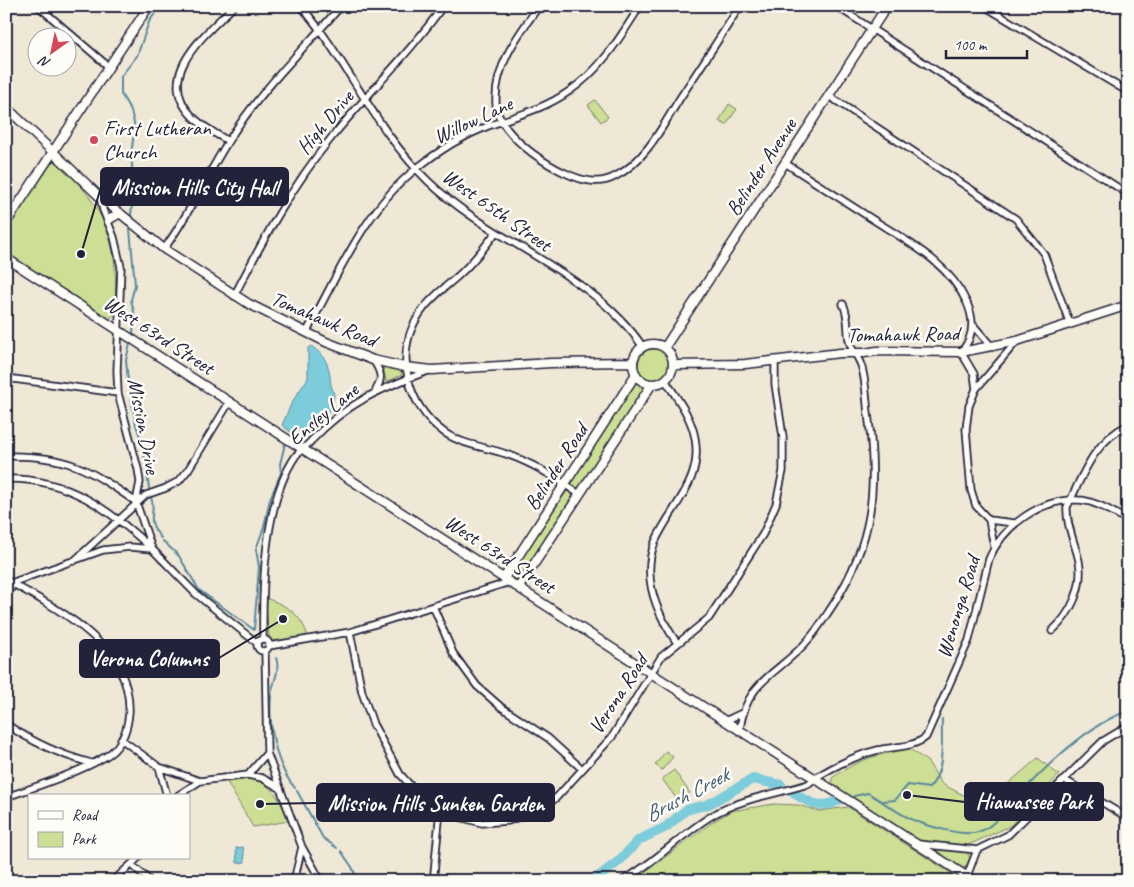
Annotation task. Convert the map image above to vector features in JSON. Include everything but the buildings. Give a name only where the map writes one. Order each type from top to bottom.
[{"type":"street","points":[[38,6],[109,67]]},
{"type":"street","points":[[6,223],[149,6]]},
{"type":"street","points":[[228,141],[201,124],[189,113],[182,100],[179,79],[183,63],[189,53],[234,6]]},
{"type":"street","name":"West 65th Street","points":[[300,6],[320,30],[390,139],[416,168],[447,198],[610,307],[631,329],[643,347]]},
{"type":"street","points":[[164,249],[188,213],[228,141],[259,98],[341,6]]},
{"type":"street","name":"High Drive","points":[[234,296],[300,179],[332,136],[365,100],[443,6]]},
{"type":"street","points":[[539,6],[517,37],[498,77],[495,105],[501,122],[513,138],[527,149],[574,177],[596,181],[617,176],[631,166],[646,150],[740,6]]},
{"type":"street","name":"Willow Lane","points":[[306,333],[352,246],[388,193],[416,168],[464,137],[552,102],[577,86],[609,54],[640,6]]},
{"type":"street","points":[[836,6],[1128,194]]},
{"type":"street","name":"Belinder Avenue","points":[[665,347],[887,6]]},
{"type":"street","points":[[984,6],[1128,92]]},
{"type":"street","points":[[829,96],[1016,219],[1044,254],[1070,324]]},
{"type":"street","name":"Tomahawk Road","points":[[6,107],[100,197],[164,249],[234,296],[306,333],[373,360],[405,367],[432,370],[551,362],[633,362]]},
{"type":"street","points":[[785,163],[935,260],[959,286],[969,308],[974,326],[992,347]]},
{"type":"street","name":"Mission Drive","points":[[100,197],[114,237],[120,267],[118,393],[137,458],[140,482],[136,502],[152,549],[196,594],[265,651]]},
{"type":"street","points":[[108,220],[120,213]]},
{"type":"street","points":[[496,232],[469,266],[430,300],[421,311],[409,337],[405,367],[408,378],[414,396],[424,414],[446,433],[460,441],[516,458],[580,494]]},
{"type":"street","name":"West 63rd Street","points":[[6,258],[740,729],[970,879]]},
{"type":"street","points":[[740,729],[742,713],[764,680],[798,651],[815,632],[849,579],[864,541],[873,498],[874,465],[861,365],[850,344],[848,316],[843,304]]},
{"type":"street","name":"Tomahawk Road","points":[[673,365],[724,366],[840,353],[877,351],[962,352],[1017,342],[1128,305]]},
{"type":"street","points":[[974,326],[967,346],[962,352],[974,374],[976,389]]},
{"type":"street","points":[[994,547],[989,520],[972,498],[969,474],[967,416],[976,389],[1017,342]]},
{"type":"street","points":[[519,587],[652,384],[665,380],[670,376],[673,365],[672,358],[665,347],[654,344],[643,347],[638,351],[633,362],[636,374],[640,379],[652,384]]},
{"type":"street","points":[[373,360],[381,371],[381,381],[376,390]]},
{"type":"street","name":"Verona Road","points":[[350,632],[362,692],[382,743],[412,788],[440,810],[469,821],[482,823],[521,818],[539,810],[556,798],[618,728],[650,672],[661,657],[709,618],[763,534],[776,504],[784,455],[775,384],[775,361]]},
{"type":"street","name":"Ensley Lane","points":[[263,639],[265,570],[274,516],[283,480],[294,458],[331,423],[376,390],[432,370]]},
{"type":"street","name":"Belinder Road","points":[[507,580],[636,374]]},
{"type":"street","points":[[6,378],[118,393]]},
{"type":"street","points":[[665,380],[691,424],[696,455],[688,488],[656,542],[650,565],[650,578],[655,600],[667,628],[677,643]]},
{"type":"street","points":[[74,560],[146,494],[166,488],[179,481],[188,470],[230,402]]},
{"type":"street","points":[[1052,631],[1069,610],[1079,586],[1078,560],[1066,515],[1070,500],[1092,455],[1112,434],[1128,425]]},
{"type":"street","points":[[6,456],[49,458],[74,464],[97,475],[136,502]]},
{"type":"street","points":[[6,479],[38,481],[67,488],[85,496],[120,519],[152,549]]},
{"type":"street","name":"Wenonga Road","points":[[816,778],[861,755],[911,744],[926,737],[969,640],[989,559],[994,547],[1014,523],[1047,506],[1070,500],[1089,502],[1128,521]]},
{"type":"street","points":[[989,520],[1014,523]]},
{"type":"street","points":[[6,592],[10,590],[13,584],[74,560],[116,548],[152,549]]},
{"type":"street","points":[[320,881],[302,847],[267,753],[265,651],[270,646],[350,632],[434,606],[507,580]]},
{"type":"street","points":[[6,581],[75,623],[111,656],[124,678],[127,692],[128,722],[121,739],[113,751],[71,772],[6,797]]},
{"type":"street","points":[[434,606],[453,653],[477,686],[501,707],[548,738],[582,769]]},
{"type":"street","points":[[257,643],[258,639],[263,639],[270,646]]},
{"type":"street","points":[[725,720],[742,713]]},
{"type":"street","points":[[6,724],[29,738],[70,757],[91,763]]},
{"type":"street","points":[[916,844],[977,850],[1016,829],[1103,741],[1128,726]]},
{"type":"street","points":[[121,739],[159,767],[200,781],[248,775],[262,778],[280,788]]},
{"type":"street","points":[[248,775],[267,753]]},
{"type":"street","points":[[70,757],[74,766],[71,772]]},
{"type":"street","points":[[159,767],[166,794]]},
{"type":"street","points":[[622,881],[647,866],[717,813],[747,801],[808,784],[816,778]]},
{"type":"street","points":[[1065,780],[1128,818]]},
{"type":"street","points":[[180,794],[200,781]]},
{"type":"street","points":[[434,873],[440,810]]},
{"type":"street","points":[[294,881],[302,847]]},
{"type":"street","points":[[970,879],[977,850]]},
{"type":"street","points":[[113,881],[136,860]]},
{"type":"street","points":[[132,865],[150,881]]},
{"type":"green space","points":[[595,100],[608,117],[601,122],[588,105]]},
{"type":"green space","points":[[729,104],[737,109],[726,125],[719,121]]},
{"type":"green space","points":[[53,161],[60,164],[89,196],[106,227],[111,243],[116,277],[114,314],[110,319],[6,254],[6,230]]},
{"type":"green space","points":[[654,349],[660,350],[665,354],[669,359],[669,371],[665,376],[660,380],[654,381],[648,380],[643,376],[639,371],[638,365],[639,359],[643,354],[648,350]]},
{"type":"green space","points":[[383,366],[401,370],[402,375],[386,382]]},
{"type":"green space","points":[[636,383],[644,390],[580,489],[573,485],[571,481]]},
{"type":"green space","points":[[567,491],[575,497],[519,580],[515,579],[512,571]]},
{"type":"green space","points":[[265,598],[287,608],[298,617],[308,637],[275,642],[269,637]]},
{"type":"green space","points":[[910,749],[928,762],[942,784],[983,805],[1038,758],[1059,775],[1010,826],[964,847],[923,843],[833,786],[832,778],[851,766],[878,756]]},
{"type":"green space","points":[[666,751],[673,757],[662,770],[655,765]]},
{"type":"green space","points":[[674,770],[690,793],[679,802],[662,779]]},
{"type":"green space","points":[[250,779],[265,784],[271,789],[279,800],[289,821],[253,827],[227,782]]},
{"type":"green space","points":[[774,804],[798,805],[819,811],[848,807],[963,881],[633,881],[711,823],[731,811]]},
{"type":"green space","points":[[937,847],[967,852],[970,858],[966,867],[960,868],[934,851]]},
{"type":"water","points":[[311,346],[321,354],[327,363],[334,396],[330,410],[321,422],[309,432],[297,437],[282,425],[292,402],[308,378],[308,348]]},
{"type":"water","points":[[243,847],[245,862],[237,863],[236,848]]},
{"type":"waterway","points":[[131,215],[134,189],[131,154],[135,127],[131,111],[121,94],[121,76],[137,56],[149,22],[160,6]]},
{"type":"waterway","points":[[130,229],[135,285],[131,300],[134,312],[133,334]]},
{"type":"waterway","points":[[130,344],[126,360],[128,381],[136,425],[143,445],[149,488]]},
{"type":"waterway","points":[[254,630],[259,567],[256,549],[264,527],[270,499],[281,473],[280,464],[285,444]]},
{"type":"waterway","points":[[151,497],[153,526],[161,538]]},
{"type":"waterway","points":[[163,541],[179,556],[199,590],[253,629]]},
{"type":"waterway","points":[[276,658],[276,677],[270,707],[272,732],[278,757],[288,779],[295,788]]},
{"type":"waterway","name":"Brush Creek","points":[[854,796],[868,793],[905,816],[934,827],[954,832],[978,832],[994,822],[1028,785],[1068,748],[1098,726],[1128,711]]},
{"type":"waterway","points":[[882,801],[895,800],[908,785],[929,788],[938,773],[940,765],[942,719]]},
{"type":"waterway","name":"Brush Creek","points":[[593,881],[619,861],[639,840],[666,827],[686,810],[709,804],[753,779],[781,785]]},
{"type":"waterway","points":[[297,791],[323,838],[337,848]]},
{"type":"waterway","name":"Brush Creek","points":[[795,794],[822,805],[839,800]]},
{"type":"waterway","points":[[341,851],[352,867],[358,881]]},
{"type":"place","name":"First Lutheran Church","points":[[94,140]]},
{"type":"place","name":"Mission Hills City Hall","points":[[81,254]]},
{"type":"place","name":"Verona Columns","points":[[283,619]]},
{"type":"place","name":"Hiawassee Park","points":[[907,795]]},
{"type":"place","name":"Mission Hills Sunken Garden","points":[[260,804]]}]
